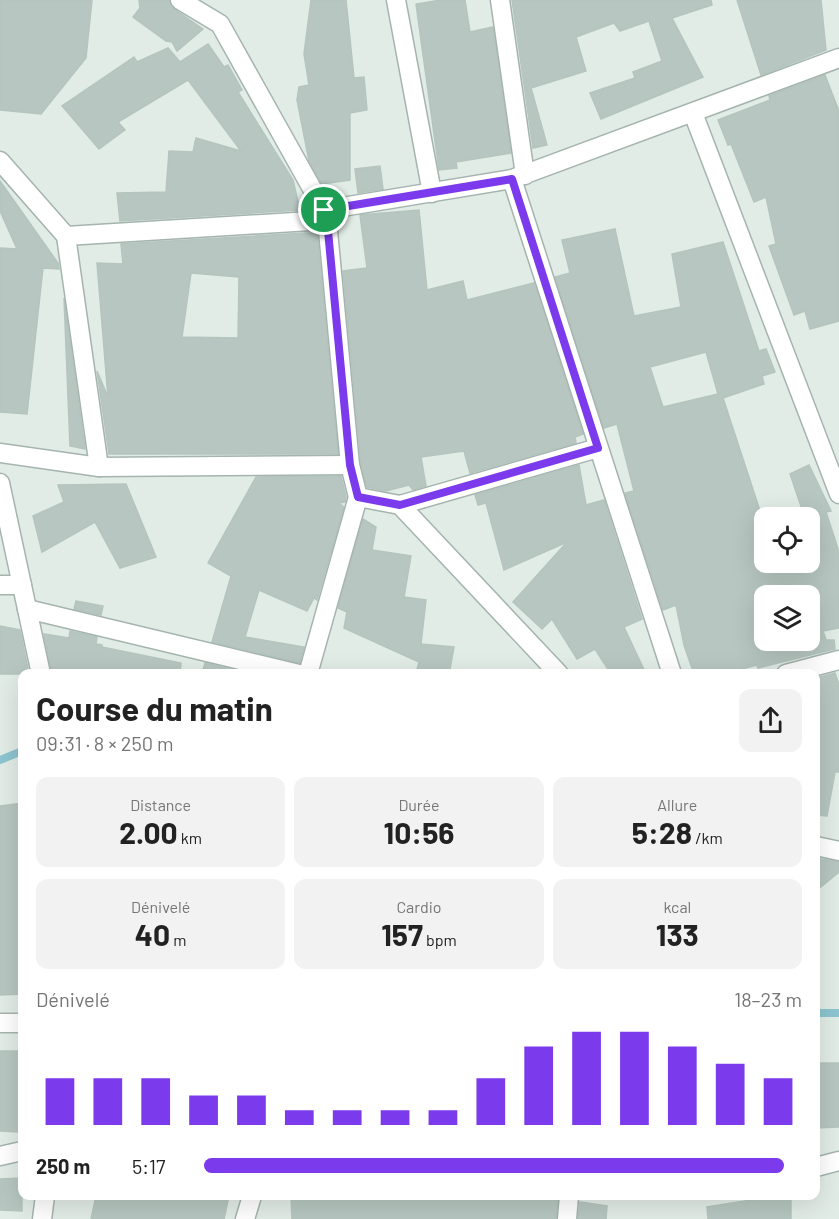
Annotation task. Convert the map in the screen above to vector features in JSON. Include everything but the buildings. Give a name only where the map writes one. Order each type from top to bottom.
[{"type":"street","points":[[180,0],[220,24],[326,215],[350,465],[358,497],[310,669]]},
{"type":"street","points":[[396,0],[432,193]]},
{"type":"street","points":[[500,0],[519,177],[598,448],[670,669]]},
{"type":"street","points":[[66,236],[326,215],[519,177],[839,58]]},
{"type":"street","points":[[693,113],[839,494]]},
{"type":"street","points":[[0,160],[66,236],[99,467]]},
{"type":"street","points":[[358,497],[400,505],[598,448]]},
{"type":"street","points":[[0,453],[99,467],[350,465]]},
{"type":"street","points":[[0,483],[40,669]]},
{"type":"street","points":[[400,505],[554,669]]},
{"type":"street","points":[[0,585],[22,585]]},
{"type":"street","points":[[27,609],[278,669]]},
{"type":"street","points":[[805,669],[839,660]]},
{"type":"street","points":[[820,847],[839,851]]},
{"type":"street","points":[[0,1023],[18,1023]]},
{"type":"street","points":[[0,1156],[18,1152]]},
{"type":"street","points":[[820,1166],[839,1161]]},
{"type":"street","points":[[42,1219],[44,1200]]},
{"type":"street","points":[[244,1219],[251,1200]]},
{"type":"street","points":[[567,1219],[569,1200]]},
{"type":"waterway","points":[[0,760],[18,753]]},
{"type":"waterway","points":[[820,1013],[839,1013]]},
{"type":"route","points":[[512,179],[598,448],[400,505],[358,497],[350,465],[327,220],[324,210],[512,179]]}]
